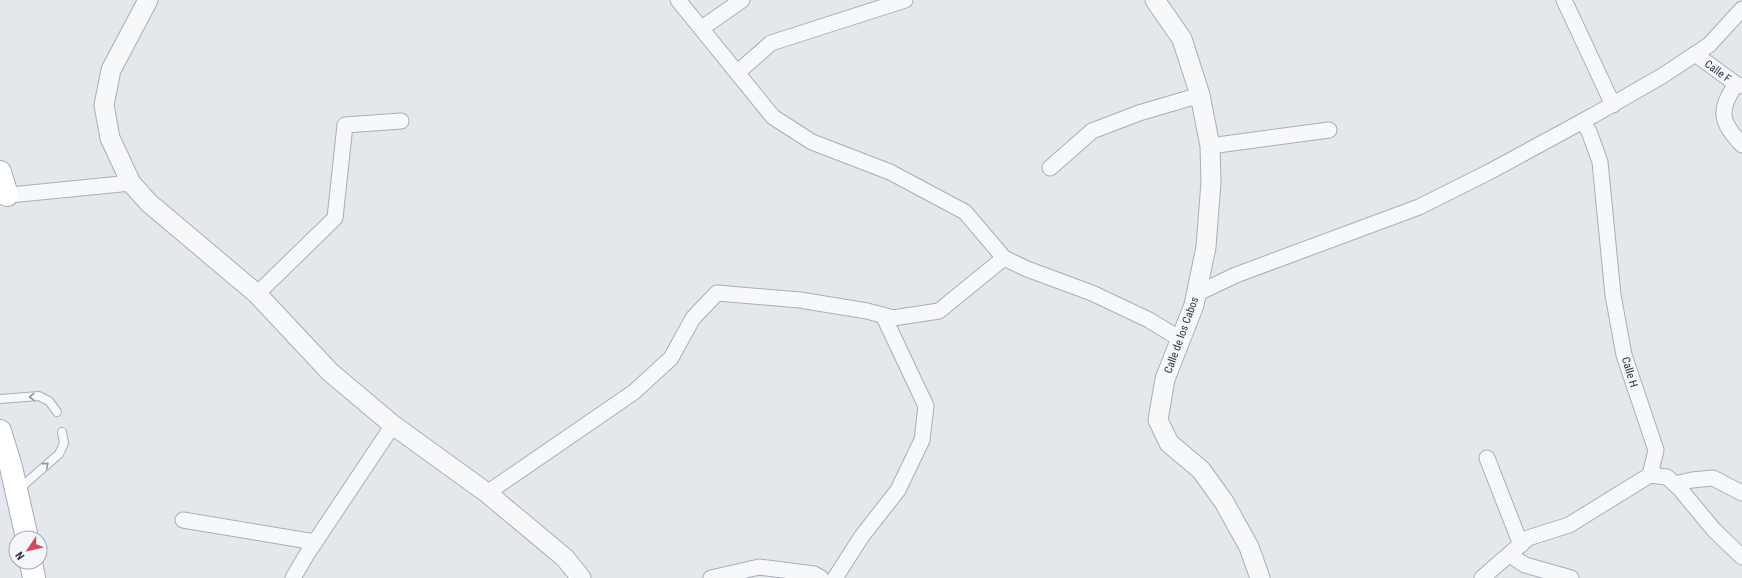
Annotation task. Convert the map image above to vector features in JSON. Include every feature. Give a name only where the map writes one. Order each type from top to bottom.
[{"type":"main road","points":[[0,172],[4,196]]},
{"type":"main road","points":[[0,430],[17,491],[25,530]]},
{"type":"street","points":[[148,0],[111,70],[104,105],[110,138],[131,183],[149,203],[257,294],[330,372],[393,425],[487,493],[565,558],[581,578]]},
{"type":"street","points":[[678,0],[774,117],[812,142],[890,172],[965,212],[1004,258],[1027,269],[1092,293],[1149,320],[1180,339]]},
{"type":"street","points":[[702,28],[742,0]]},
{"type":"street","points":[[738,72],[771,43],[905,0]]},
{"type":"street","name":"Calle de los Cabos","points":[[1155,0],[1182,39],[1200,95],[1210,146],[1211,182],[1206,247],[1194,306],[1165,379],[1158,420],[1169,443],[1202,470],[1224,502],[1249,547],[1260,578]]},
{"type":"street","points":[[1564,0],[1613,105]]},
{"type":"street","points":[[1196,294],[1236,275],[1419,207],[1489,172],[1613,105],[1709,45],[1742,9]]},
{"type":"street","name":"Calle F","points":[[1695,54],[1739,85]]},
{"type":"street","points":[[1739,85],[1727,98],[1723,113],[1730,132],[1742,145]]},
{"type":"street","points":[[1050,168],[1092,130],[1139,113],[1200,95]]},
{"type":"street","points":[[257,294],[335,218],[345,125],[401,122]]},
{"type":"street","name":"Calle H","points":[[1583,122],[1590,134],[1600,162],[1613,295],[1624,355],[1656,450],[1650,475]]},
{"type":"street","points":[[1210,146],[1329,130]]},
{"type":"street","points":[[4,196],[131,183]]},
{"type":"street","points":[[487,493],[634,392],[671,358],[694,318],[717,293],[800,300],[893,318],[939,312],[1004,258]]},
{"type":"street","points":[[835,578],[862,536],[898,490],[922,440],[926,406],[883,315]]},
{"type":"street","points":[[293,578],[315,542],[393,425]]},
{"type":"street","points":[[1487,458],[1521,545]]},
{"type":"street","points":[[1482,578],[1528,538],[1569,525],[1650,475],[1667,476],[1714,530],[1742,557]]},
{"type":"street","points":[[1675,484],[1692,480],[1713,478],[1742,493]]},
{"type":"street","points":[[183,520],[315,542]]},
{"type":"street","points":[[1510,555],[1525,565],[1571,578]]},
{"type":"street","points":[[711,578],[759,567],[814,574],[821,578]]},
{"type":"lane","points":[[0,399],[39,396],[49,401],[57,412]]},
{"type":"lane","points":[[17,491],[59,454],[64,444],[62,432]]}]
